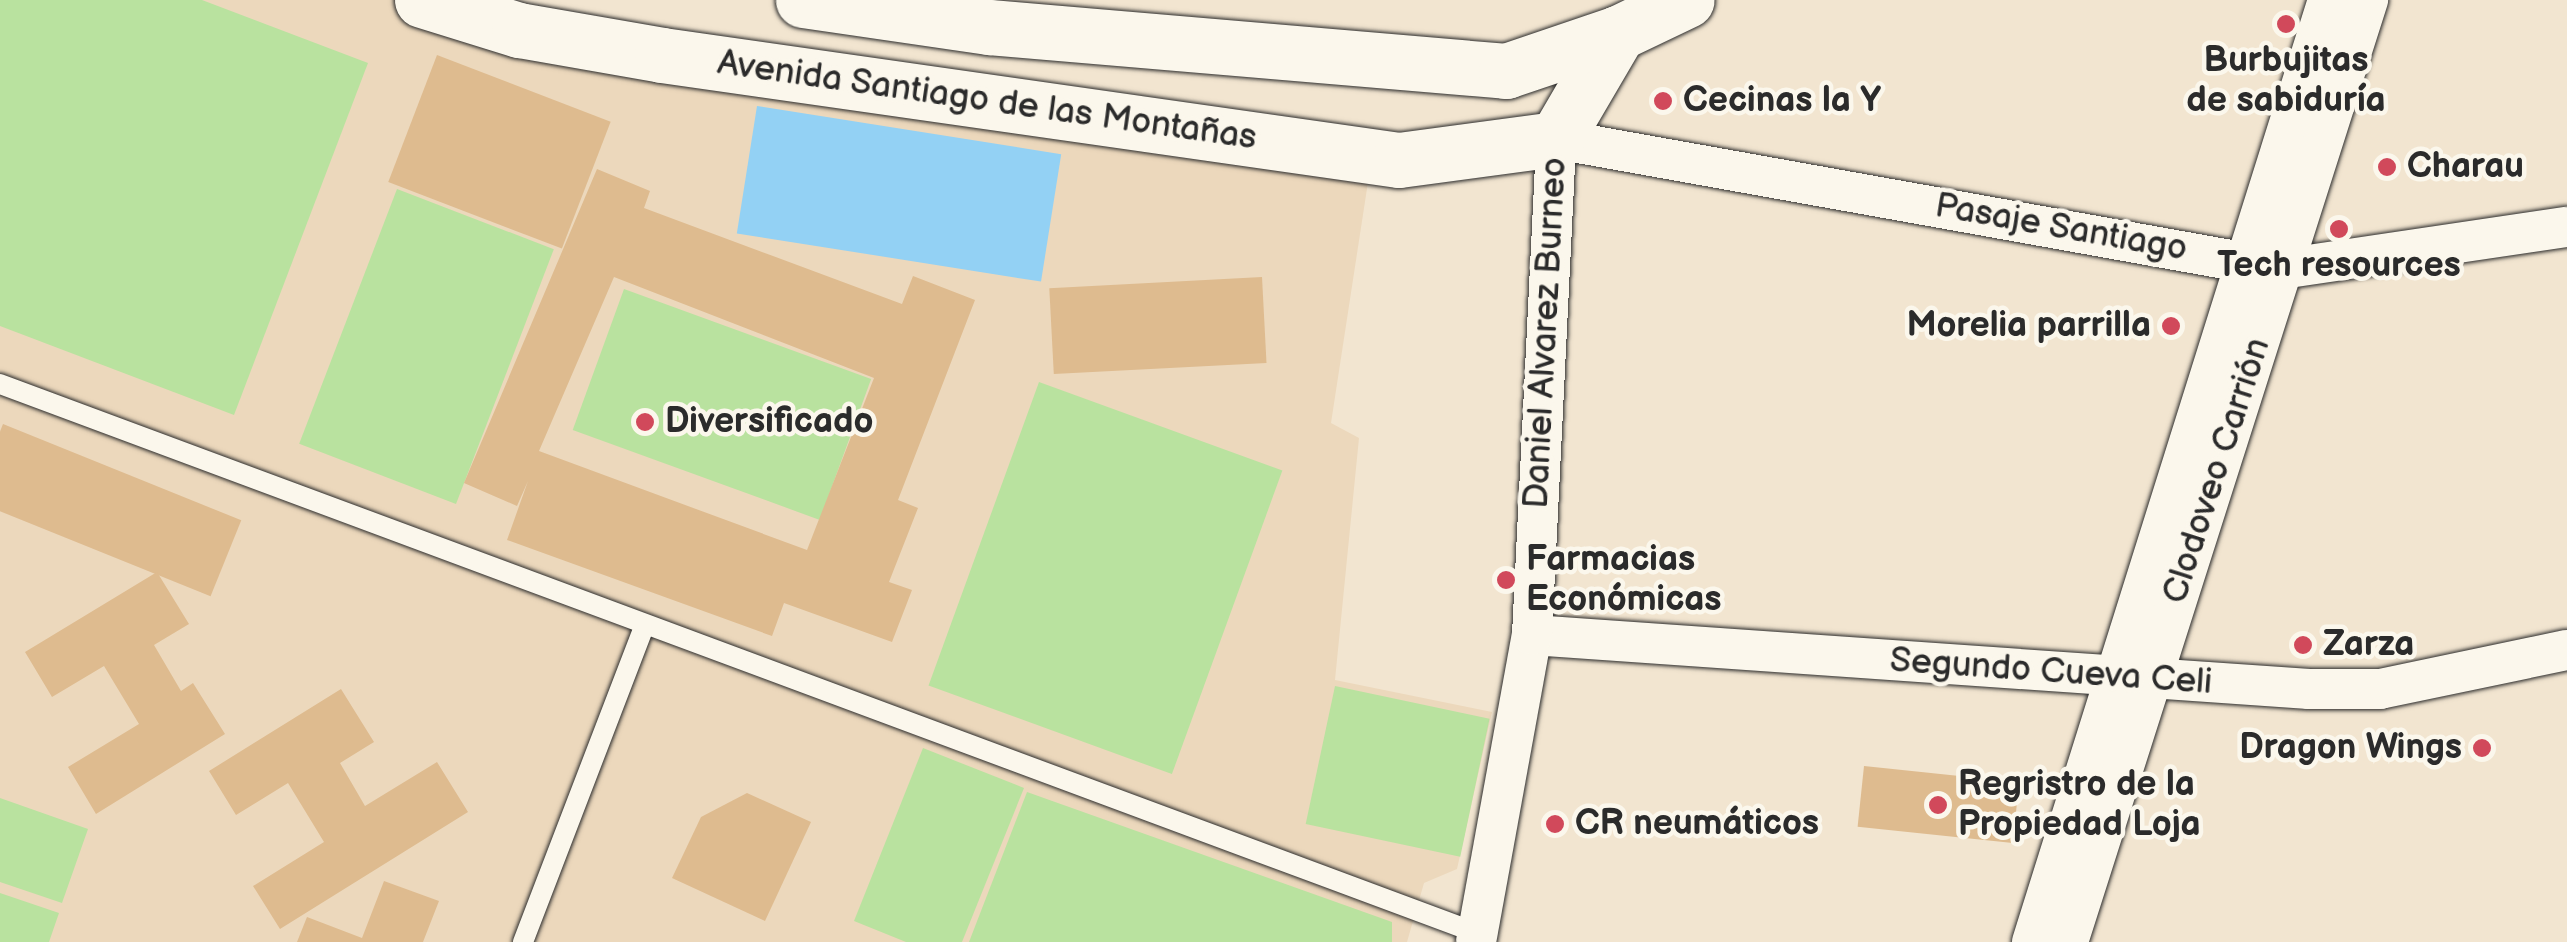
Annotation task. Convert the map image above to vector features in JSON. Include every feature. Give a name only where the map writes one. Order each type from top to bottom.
[{"type":"main road","name":"Avenida Santiago de las Montañas","points":[[422,0],[519,30],[662,55],[1400,160],[1556,139]]},
{"type":"main road","name":"Avenida Santiago de las Montañas","points":[[803,0],[988,28],[1506,70],[1618,33],[1687,0]]},
{"type":"main road","points":[[1556,139],[1618,33]]},
{"type":"street","name":"Clodoveo Carrión","points":[[2068,942],[2134,678],[2263,265],[2328,0]]},
{"type":"street","name":"Clodoveo Carrión","points":[[2263,265],[2368,0]]},
{"type":"street","name":"Pasaje Santiago","points":[[1556,139],[2263,265],[2567,227]]},
{"type":"street","name":"Daniel Alvarez Burneo","points":[[1477,938],[1532,635],[1556,139]]},
{"type":"street","name":"Segundo Cueva Celi","points":[[1532,635],[2134,678],[2380,689],[2567,650]]},
{"type":"street","name":"Clodoveo Carrión","points":[[2032,942],[2134,678]]},
{"type":"lane","points":[[0,384],[643,629],[1477,938]]},
{"type":"lane","points":[[523,942],[643,629]]},
{"type":"shaded area","points":[[0,0],[447,0],[1374,143],[1331,423],[1359,438],[1335,680],[1492,712],[1457,869],[1424,883],[1407,942],[0,942]]},
{"type":"green space","points":[[0,0],[202,0],[368,63],[234,415],[0,326]]},
{"type":"green space","points":[[397,189],[554,249],[456,504],[299,444]]},
{"type":"green space","points":[[624,289],[871,379],[820,520],[573,430]]},
{"type":"green space","points":[[1039,382],[1282,471],[1172,774],[929,686]]},
{"type":"green space","points":[[1335,686],[1490,719],[1460,857],[1306,824]]},
{"type":"green space","points":[[923,748],[1024,788],[962,942],[906,942],[854,921]]},
{"type":"green space","points":[[1027,792],[1392,922],[1392,942],[969,942]]},
{"type":"green space","points":[[0,798],[88,829],[62,903],[0,882]]},
{"type":"green space","points":[[0,893],[59,913],[49,942],[0,942]]},
{"type":"water","points":[[757,106],[1061,154],[1041,282],[737,233]]},
{"type":"building","points":[[437,55],[611,122],[562,249],[388,182]]},
{"type":"building","points":[[597,169],[650,191],[644,208],[902,304],[913,276],[975,300],[898,500],[918,508],[889,582],[912,590],[892,642],[784,603],[772,636],[507,540],[528,481],[517,506],[464,483]],"holes":[[[614,277],[874,378],[807,550],[539,451]]]},
{"type":"building","points":[[1262,277],[1267,363],[1054,374],[1049,288]]},
{"type":"building","points":[[3,424],[241,520],[211,596],[0,511]]},
{"type":"building","points":[[157,572],[189,624],[154,645],[181,691],[193,683],[225,734],[96,814],[68,767],[139,724],[104,666],[52,697],[25,652]]},
{"type":"building","points":[[341,689],[374,742],[340,763],[365,806],[437,762],[468,812],[280,929],[253,886],[324,842],[288,783],[236,815],[209,771]]},
{"type":"building","name":"Regristro de la Propiedad Loja","points":[[1864,766],[2019,782],[2013,843],[1858,827]]},
{"type":"building","points":[[747,793],[811,822],[765,921],[672,878],[701,817]]},
{"type":"building","points":[[384,881],[439,901],[423,942],[297,942],[307,917],[362,938]]},
{"type":"place","name":"Burbujitas de sabiduría","points":[[2286,24]]},
{"type":"place","name":"Cecinas la Y","points":[[1663,101]]},
{"type":"place","name":"Charau","points":[[2387,167]]},
{"type":"place","name":"Tech resources","points":[[2339,229]]},
{"type":"place","name":"Morelia parrilla","points":[[2171,326]]},
{"type":"place","name":"Diversificado","points":[[645,422]]},
{"type":"place","name":"Farmacias Económicas","points":[[1506,580]]},
{"type":"place","name":"Zarza","points":[[2303,645]]},
{"type":"place","name":"Dragon Wings","points":[[2482,748]]},
{"type":"place","name":"Regristro de la Propiedad Loja","points":[[1938,805]]},
{"type":"place","name":"CR neumáticos","points":[[1555,824]]}]
